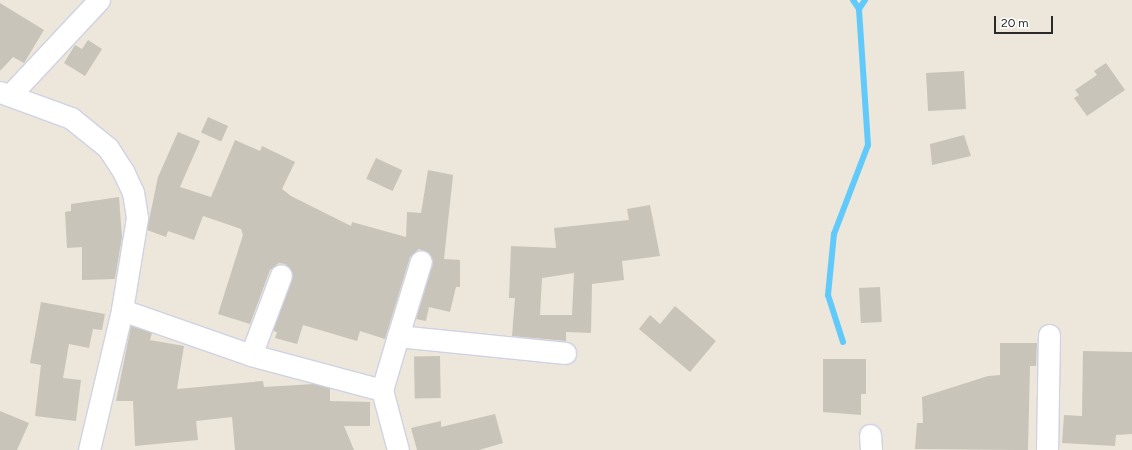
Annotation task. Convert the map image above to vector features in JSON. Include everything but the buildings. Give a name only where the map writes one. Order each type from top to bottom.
[{"type":"street","points":[[89,450],[122,310],[137,218],[133,192],[123,171],[108,148],[71,118],[5,93],[99,0]]},
{"type":"street","points":[[398,450],[382,390],[421,261]]},
{"type":"street","points":[[251,355],[281,275]]},
{"type":"street","points":[[122,310],[251,355],[382,390]]},
{"type":"street","points":[[1047,450],[1049,335]]},
{"type":"street","points":[[398,336],[565,353]]},
{"type":"waterway","points":[[853,0],[859,9]]},
{"type":"waterway","points":[[843,342],[828,295],[834,234],[868,145],[859,9],[865,0]]}]
